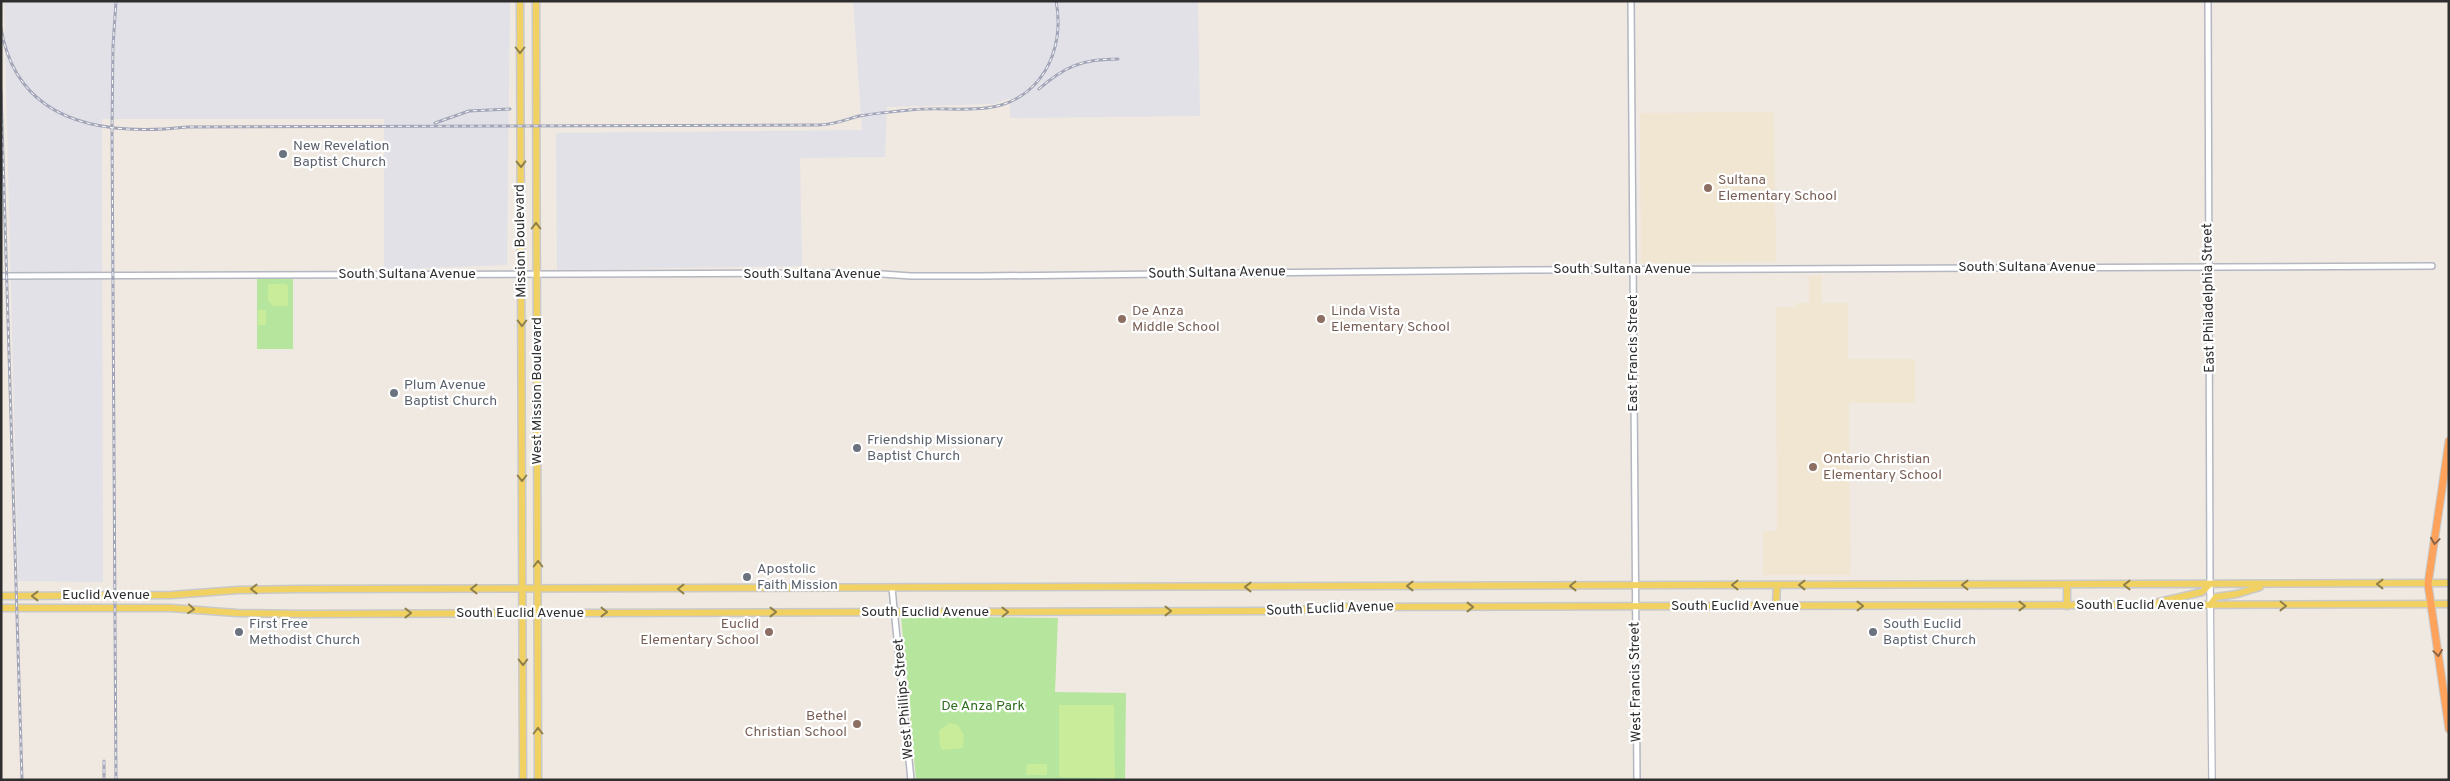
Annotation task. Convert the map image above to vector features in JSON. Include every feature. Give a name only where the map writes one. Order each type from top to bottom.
[{"type":"highway","points":[[2449,441],[2428,584],[2449,729]]},
{"type":"main road","name":"Mission Boulevard","points":[[520,1],[523,613]]},
{"type":"main road","name":"West Mission Boulevard","points":[[536,1],[538,780]]},
{"type":"main road","name":"South Euclid Avenue","points":[[211,592],[238,590],[2449,583]]},
{"type":"main road","name":"East Philadelphia Street","points":[[2210,584],[2212,780]]},
{"type":"main road","points":[[2134,605],[2161,602],[2202,592],[2210,584]]},
{"type":"main road","points":[[2210,605],[2217,597],[2276,584]]},
{"type":"main road","points":[[1776,606],[1777,585]]},
{"type":"main road","points":[[2066,585],[2067,606]]},
{"type":"main road","name":"Euclid Avenue","points":[[1,596],[171,595],[211,592]]},
{"type":"main road","name":"South Euclid Avenue","points":[[211,612],[297,614],[1280,611],[1346,607],[2449,604]]},
{"type":"main road","name":"Euclid Avenue","points":[[1,608],[170,608],[211,612]]},
{"type":"main road","points":[[523,613],[523,780]]},
{"type":"street","name":"East Francis Street","points":[[1631,1],[1635,585]]},
{"type":"street","name":"East Philadelphia Street","points":[[2208,1],[2210,584]]},
{"type":"street","name":"South Sultana Avenue","points":[[1,276],[868,273],[911,276],[982,276],[2208,266],[2432,266]]},
{"type":"street","name":"West Francis Street","points":[[1635,585],[1637,780]]},
{"type":"street","name":"West Phillips Street","points":[[892,588],[896,612],[911,780]]},
{"type":"shaded area","points":[[4,1],[510,1],[507,265],[384,270],[384,119],[102,119],[103,582],[18,581]]},
{"type":"shaded area","points":[[853,1],[1198,1],[1200,116],[1010,118],[1010,98],[995,104],[887,107],[885,157],[800,158],[802,266],[557,270],[556,133],[862,130]]},
{"type":"shaded area","name":"Sultana Elementary School","points":[[1774,112],[1776,262],[1641,263],[1640,113]]},
{"type":"shaded area","name":"Ontario Christian Elementary School","points":[[1809,276],[1822,276],[1822,303],[1848,303],[1848,359],[1915,359],[1915,403],[1849,403],[1850,575],[1763,575],[1763,531],[1777,531],[1776,307],[1796,307],[1796,303],[1809,303]]},
{"type":"green space","points":[[257,279],[293,279],[293,349],[257,349]]},
{"type":"green space","points":[[268,284],[286,284],[288,286],[288,306],[273,306],[268,300]]},
{"type":"green space","points":[[258,310],[266,310],[266,325],[258,325]]},
{"type":"green space","name":"De Anza Park","points":[[901,616],[1058,618],[1055,692],[1126,693],[1125,780],[916,780]]},
{"type":"green space","points":[[1059,705],[1114,705],[1115,778],[1059,777]]},
{"type":"green space","points":[[949,723],[958,725],[964,735],[963,748],[943,750],[940,747],[939,731]]},
{"type":"green space","points":[[1027,764],[1047,764],[1047,775],[1026,775]]},
{"type":"railway","points":[[116,1],[113,46],[112,128],[116,780]]},
{"type":"railway","points":[[1,28],[10,60],[25,86],[46,104],[70,117],[97,125],[126,129],[187,127],[823,125],[859,116],[909,110],[986,108],[1005,104],[1021,96],[1035,85],[1045,71],[1052,55],[1057,38],[1056,1]]},
{"type":"railway","points":[[1039,89],[1048,81],[1075,65],[1095,60],[1118,59]]},
{"type":"railway","points":[[1,91],[22,780]]},
{"type":"railway","points":[[435,123],[469,111],[510,109]]},
{"type":"railway","points":[[104,761],[104,780]]},
{"type":"place","name":"New Revelation Baptist Church","points":[[283,154]]},
{"type":"place","name":"Sultana Elementary School","points":[[1708,188]]},
{"type":"place","name":"De Anza Middle School","points":[[1122,319]]},
{"type":"place","name":"Linda Vista Elementary School","points":[[1321,319]]},
{"type":"place","name":"Plum Avenue Baptist Church","points":[[394,393]]},
{"type":"place","name":"Friendship Missionary Baptist Church","points":[[857,448]]},
{"type":"place","name":"Ontario Christian Elementary School","points":[[1813,467]]},
{"type":"place","name":"Apostolic Faith Mission","points":[[747,577]]},
{"type":"place","name":"First Free Methodist Church","points":[[239,632]]},
{"type":"place","name":"Euclid Elementary School","points":[[769,632]]},
{"type":"place","name":"South Euclid Baptist Church","points":[[1873,632]]},
{"type":"place","name":"Bethel Christian School","points":[[857,724]]}]
